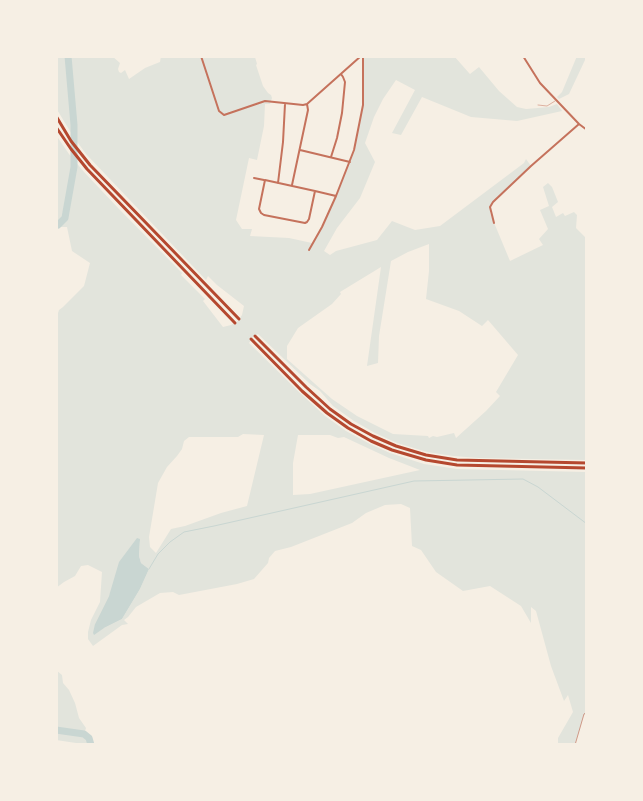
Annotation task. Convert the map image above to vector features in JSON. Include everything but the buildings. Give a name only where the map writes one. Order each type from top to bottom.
[{"type":"highway","points":[[56,116],[71,141],[90,165],[239,319]]},
{"type":"highway","points":[[56,127],[76,157],[235,323]]},
{"type":"highway","points":[[255,336],[330,409],[351,424],[396,446],[426,455],[458,460],[587,463]]},
{"type":"highway","points":[[251,340],[327,413],[348,428],[392,450],[426,460],[457,465],[587,468]]},
{"type":"street","points":[[201,56],[221,114],[265,102],[307,104],[362,56]]},
{"type":"street","points":[[308,250],[322,227],[350,162],[363,105],[362,56]]},
{"type":"street","points":[[523,56],[540,83],[587,130]]},
{"type":"street","points":[[331,157],[342,113],[345,82],[341,74]]},
{"type":"street","points":[[278,183],[285,104]]},
{"type":"street","points":[[292,186],[308,110],[307,104]]},
{"type":"street","points":[[494,223],[490,208],[493,202],[579,124]]},
{"type":"street","points":[[56,142],[56,165]]},
{"type":"street","points":[[300,150],[350,162]]},
{"type":"street","points":[[254,178],[336,196]]},
{"type":"street","points":[[265,180],[259,209],[264,215],[305,223],[309,219],[315,191]]},
{"type":"lane","points":[[538,104],[548,106],[556,100]]},
{"type":"path","points":[[575,745],[584,714],[587,712]]},
{"type":"shaded area","points":[[56,56],[112,56],[120,63],[119,72],[121,73],[125,70],[129,79],[145,68],[160,62],[161,56],[258,56],[255,57],[256,65],[263,86],[272,98],[270,104],[265,104],[264,126],[257,160],[249,158],[236,220],[242,229],[252,229],[250,236],[289,238],[312,243],[322,227],[336,196],[354,150],[363,105],[363,56],[454,56],[470,74],[479,67],[499,91],[517,107],[526,109],[549,107],[557,104],[562,111],[517,121],[471,117],[422,97],[401,135],[392,133],[415,90],[396,80],[374,117],[365,143],[375,162],[360,198],[337,228],[324,251],[330,255],[336,251],[377,240],[392,221],[415,230],[440,226],[524,163],[526,159],[531,166],[493,202],[490,207],[490,213],[510,261],[543,245],[539,239],[548,229],[540,210],[549,206],[543,187],[548,183],[552,187],[558,202],[552,207],[556,217],[563,213],[565,216],[574,212],[577,215],[576,228],[587,239],[587,460],[453,456],[427,452],[397,443],[354,421],[333,406],[320,391],[310,384],[258,334],[249,343],[325,416],[346,431],[390,453],[424,464],[457,469],[587,472],[587,712],[584,715],[575,745],[558,745],[558,738],[573,712],[568,695],[564,701],[551,666],[536,611],[531,607],[531,623],[521,606],[490,586],[463,591],[436,572],[421,550],[412,546],[410,508],[401,504],[385,505],[366,513],[352,523],[291,547],[275,551],[269,558],[268,563],[254,579],[179,595],[173,592],[160,593],[136,607],[124,620],[128,624],[122,625],[93,646],[88,639],[88,632],[91,620],[100,602],[102,572],[88,565],[81,566],[75,576],[56,588],[56,314],[84,286],[90,263],[72,251],[67,227],[56,226],[56,135],[84,172],[205,299],[203,301],[223,327],[238,321],[244,306],[208,276],[206,280],[86,154],[56,108]],"holes":[[[429,244],[426,299],[459,311],[482,326],[488,320],[518,355],[496,392],[500,396],[456,438],[454,433],[429,438],[428,436],[393,434],[357,416],[332,399],[287,359],[287,346],[298,328],[332,304],[341,294],[340,292],[381,267],[367,366],[378,363],[379,336],[391,261]],[[243,434],[264,435],[247,506],[171,529],[156,553],[150,547],[149,537],[158,483],[167,467],[182,449],[184,441],[189,437],[238,437]],[[298,435],[330,435],[338,438],[344,437],[420,470],[310,494],[293,495],[293,463]],[[140,540],[139,556],[141,563],[149,569],[140,589],[122,619],[104,628],[95,624]]]},
{"type":"shaded area","points":[[577,56],[586,56],[569,94],[559,99],[557,97],[562,92]]},
{"type":"shaded area","points":[[137,538],[140,539],[139,556],[141,563],[149,569],[140,589],[122,619],[94,635],[95,624],[109,596],[119,562]]},
{"type":"shaded area","points":[[56,670],[62,675],[63,683],[69,690],[79,718],[86,728],[84,734],[89,745],[78,745],[76,743],[56,740]]},
{"type":"waterway","points":[[58,225],[65,218],[74,167],[74,125],[68,56]]},
{"type":"waterway","points":[[149,569],[158,554],[184,532],[414,481],[523,479],[538,487],[587,524]]},
{"type":"waterway","points":[[56,730],[84,734],[89,738],[91,745]]}]
